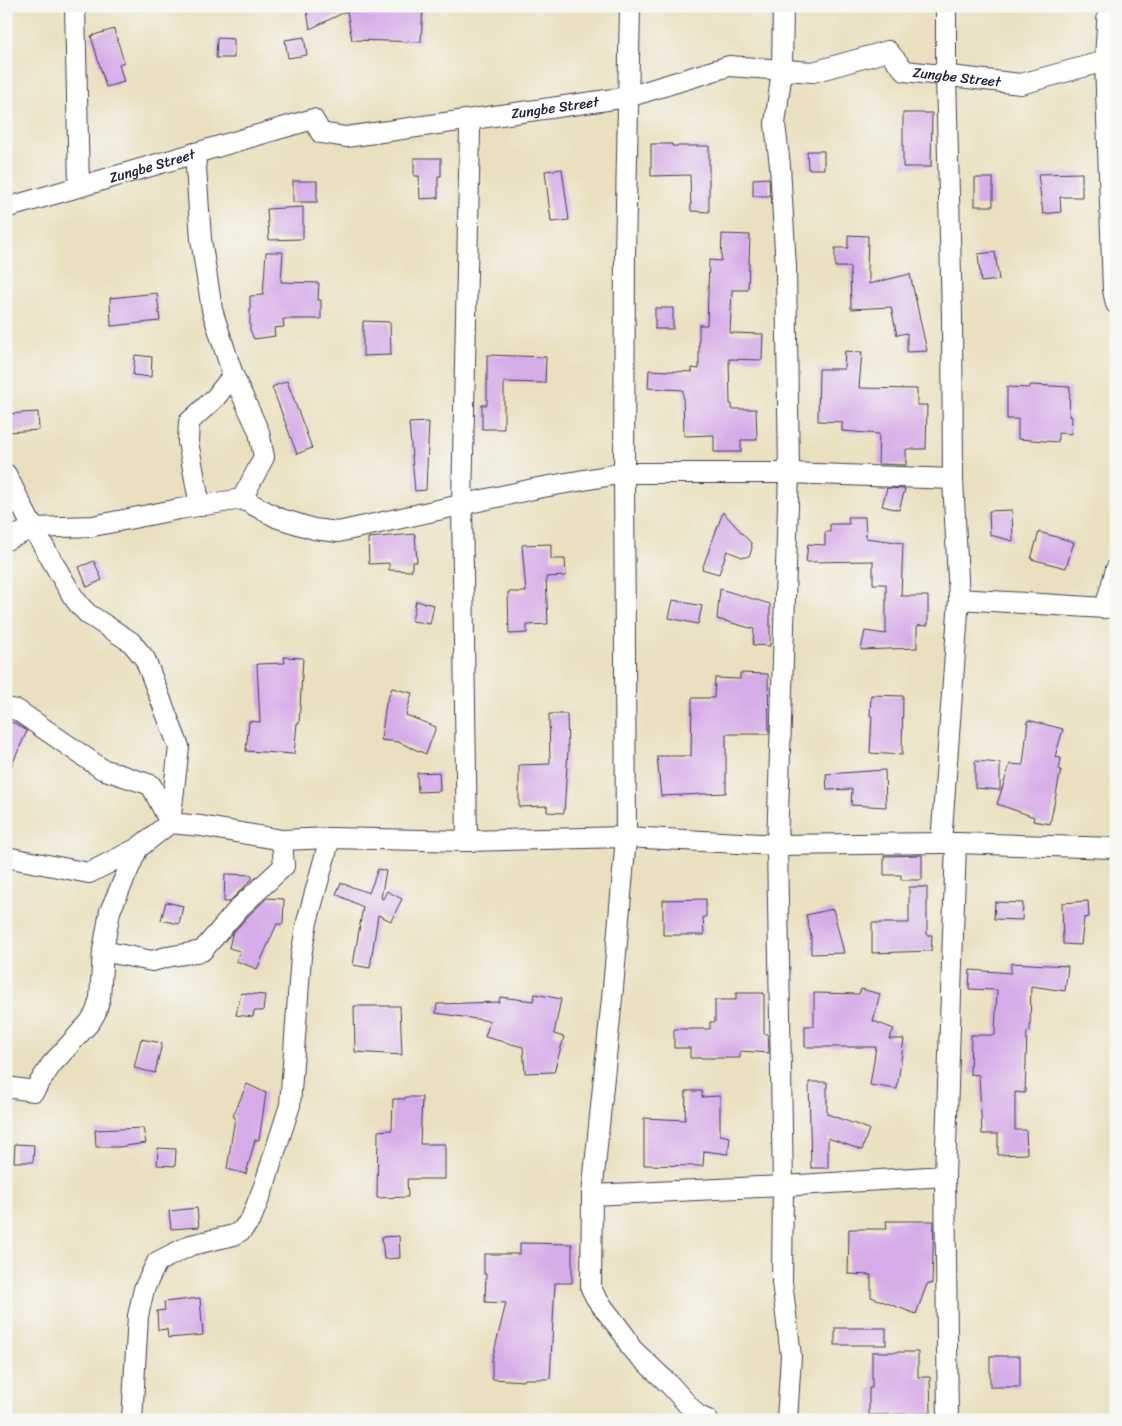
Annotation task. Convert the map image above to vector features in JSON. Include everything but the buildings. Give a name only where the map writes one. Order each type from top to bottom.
[{"type":"street","points":[[75,6],[79,187]]},
{"type":"street","points":[[630,6],[625,265],[626,836],[592,1195],[591,1288],[596,1298],[625,1336],[631,1348],[670,1385],[697,1415],[708,1420]]},
{"type":"street","points":[[783,6],[782,70],[775,124],[780,166],[786,267],[789,473],[777,845],[784,1186],[782,1282],[791,1356],[787,1420]]},
{"type":"street","points":[[946,6],[953,479],[959,599],[949,843],[945,1176],[948,1420]]},
{"type":"street","points":[[1108,6],[1113,290],[1116,304]]},
{"type":"street","name":"Zungbe Street","points":[[6,208],[313,120],[320,133],[346,138],[628,97],[730,66],[813,72],[888,51],[906,71],[1021,84],[1110,60]]},
{"type":"street","points":[[467,841],[462,504],[470,130]]},
{"type":"street","points":[[194,153],[201,239],[212,310],[233,375],[259,432],[264,457],[242,499]]},
{"type":"street","points":[[200,506],[188,442],[190,422],[216,398],[233,375]]},
{"type":"street","points":[[6,540],[33,528],[93,526],[242,499],[278,518],[314,529],[338,532],[538,488],[624,473],[789,473],[953,479]]},
{"type":"street","points":[[6,474],[33,528],[80,606],[88,614],[131,642],[145,659],[179,747],[170,823]]},
{"type":"street","points":[[959,599],[1104,608],[1116,570]]},
{"type":"street","points":[[6,708],[17,710],[102,769],[151,785],[170,823]]},
{"type":"street","points":[[6,857],[89,873],[138,848],[170,823],[201,826],[282,840],[330,838],[467,841],[626,836],[777,845],[949,843],[1116,848]]},
{"type":"street","points":[[132,1420],[138,1316],[144,1289],[157,1262],[191,1245],[234,1235],[242,1230],[251,1219],[264,1186],[290,1105],[301,956],[307,922],[330,838]]},
{"type":"street","points":[[103,951],[152,961],[202,951],[240,907],[284,866],[282,840]]},
{"type":"street","points":[[6,1087],[34,1091],[51,1066],[90,1022],[96,1012],[100,998],[103,951],[110,910],[138,848]]},
{"type":"street","points":[[592,1195],[945,1176]]}]
